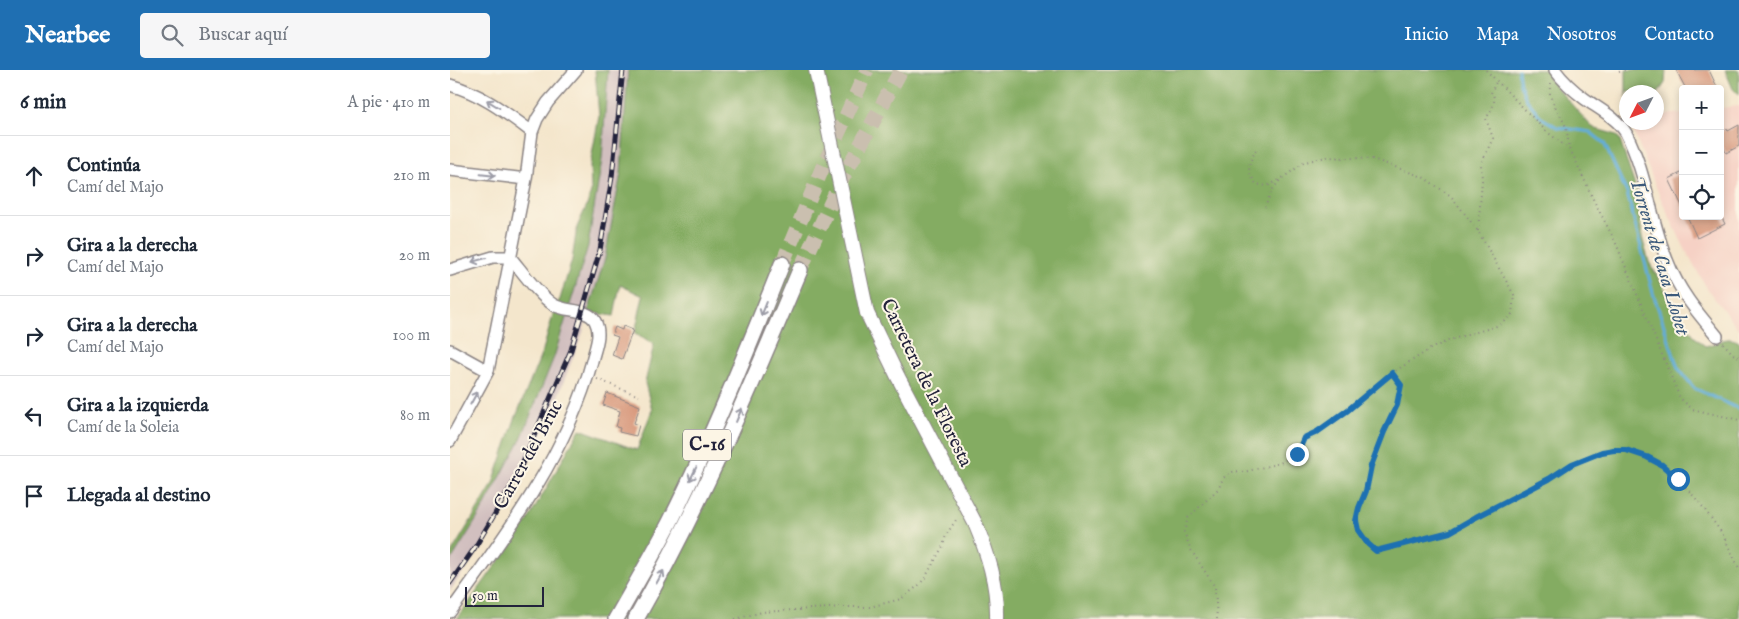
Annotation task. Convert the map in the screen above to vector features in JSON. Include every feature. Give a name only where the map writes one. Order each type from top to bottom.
[{"type":"highway","name":"C-16","points":[[616,619],[669,524],[693,474],[731,391],[782,264]]},
{"type":"highway","name":"C-16","points":[[636,619],[680,540],[729,438],[800,270]]},
{"type":"main road","name":"Carretera de la Floresta","points":[[816,70],[867,313],[894,370],[975,523],[990,562],[995,587],[997,619]]},
{"type":"street","points":[[450,441],[488,371],[526,179],[532,132],[537,119],[548,102],[572,71]]},
{"type":"street","points":[[1556,71],[1565,82],[1583,97],[1614,119],[1625,133],[1642,173],[1666,260],[1686,299],[1717,336]]},
{"type":"street","points":[[450,85],[492,102],[532,132]]},
{"type":"street","points":[[450,170],[526,179]]},
{"type":"street","points":[[450,270],[493,257],[510,257]]},
{"type":"street","name":"Carrer del Bruc","points":[[450,612],[489,558],[540,479],[569,424],[588,376],[598,337],[598,328],[594,319],[588,314],[562,309],[552,304],[510,257]]},
{"type":"street","points":[[450,350],[488,371]]},
{"type":"path","points":[[1486,70],[1546,131],[1569,149]]},
{"type":"path","points":[[1619,72],[1624,70]]},
{"type":"path","points":[[1556,71],[1549,86],[1552,101],[1566,128],[1569,149],[1615,241],[1680,398],[1692,409],[1739,420]]},
{"type":"path","points":[[1478,231],[1482,181],[1481,164],[1493,138],[1486,119],[1495,100],[1491,93],[1497,82]]},
{"type":"path","points":[[1217,619],[1215,587],[1191,550],[1184,532],[1188,518],[1219,488],[1223,478],[1234,471],[1244,472],[1280,463],[1297,454],[1304,438],[1317,432],[1348,410],[1392,373],[1432,348],[1450,340],[1500,325],[1512,314],[1514,295],[1478,231],[1451,196],[1423,176],[1373,158],[1326,157],[1305,162],[1281,179],[1267,186],[1256,184],[1249,174],[1250,163],[1256,150]]},
{"type":"path","points":[[1265,207],[1272,190],[1281,179]]},
{"type":"path","points":[[1717,336],[1733,354],[1739,357]]},
{"type":"path","points":[[1392,373],[1401,385],[1397,405],[1371,466],[1366,491],[1356,521],[1358,530],[1368,544],[1376,551],[1450,532],[1549,479],[1572,464],[1602,452],[1626,450],[1647,457],[1662,465],[1678,479],[1699,502],[1722,533],[1739,568]]},
{"type":"path","points":[[588,376],[639,396]]},
{"type":"path","points":[[735,619],[762,612],[870,607],[901,599],[925,578],[940,551],[946,535],[962,513],[964,502]]},
{"type":"shaded area","points":[[608,70],[628,70],[621,173],[605,258],[583,332],[528,465],[492,530],[450,591],[450,562],[483,509],[521,439],[554,357],[588,246],[602,159]]},
{"type":"shaded area","points":[[1739,106],[1739,330],[1708,290],[1686,251],[1661,199],[1633,130],[1664,130],[1664,115],[1679,113],[1679,220],[1724,220],[1724,108]]},
{"type":"green space","points":[[595,70],[608,70],[602,159],[588,246],[554,357],[521,439],[483,509],[450,562],[453,550],[492,486],[515,419],[543,350],[572,260],[577,227],[591,192],[590,165],[599,116]]},
{"type":"green space","points":[[628,70],[1553,70],[1548,78],[1591,126],[1614,134],[1619,138],[1637,192],[1642,237],[1649,262],[1683,321],[1695,337],[1705,346],[1726,339],[1739,342],[1739,619],[457,619],[527,522],[580,429],[637,450],[652,410],[645,383],[654,344],[635,333],[643,296],[620,285],[614,316],[588,312],[605,258],[621,173]]},
{"type":"green space","points":[[1626,70],[1666,70],[1664,85],[1626,85]]},
{"type":"green space","points":[[1725,70],[1739,70],[1739,95],[1733,89]]},
{"type":"building","points":[[1676,70],[1709,70],[1716,85],[1684,85]]},
{"type":"building","points":[[1739,125],[1739,146],[1726,153],[1724,149],[1724,130],[1727,129],[1728,131]]},
{"type":"building","points":[[1679,174],[1679,200],[1669,179]]},
{"type":"building","points":[[1689,220],[1723,220],[1725,224],[1697,238]]},
{"type":"building","points":[[623,326],[633,330],[622,359],[612,355],[618,337],[612,335],[615,327],[622,330]]},
{"type":"building","points":[[607,393],[640,406],[634,423],[639,425],[636,436],[619,432],[620,428],[616,427],[620,411],[603,405]]},
{"type":"waterway","name":"Torrent de Casa Llobet","points":[[1518,70],[1520,84],[1526,99],[1542,118],[1557,127],[1590,132],[1604,143],[1627,193],[1653,293],[1678,368],[1694,388],[1739,409]]},
{"type":"tunnel","points":[[782,264],[867,70]]},
{"type":"tunnel","points":[[800,270],[841,181],[901,70]]},
{"type":"railway","points":[[450,583],[474,549],[515,480],[571,350],[600,250],[612,177],[623,70]]},
{"type":"route","points":[[1297,454],[1304,438],[1317,432],[1348,410],[1392,373],[1401,385],[1397,405],[1371,466],[1366,491],[1356,521],[1358,530],[1368,544],[1376,551],[1450,532],[1549,479],[1572,464],[1602,452],[1626,450],[1647,457],[1662,465],[1678,479]]}]
